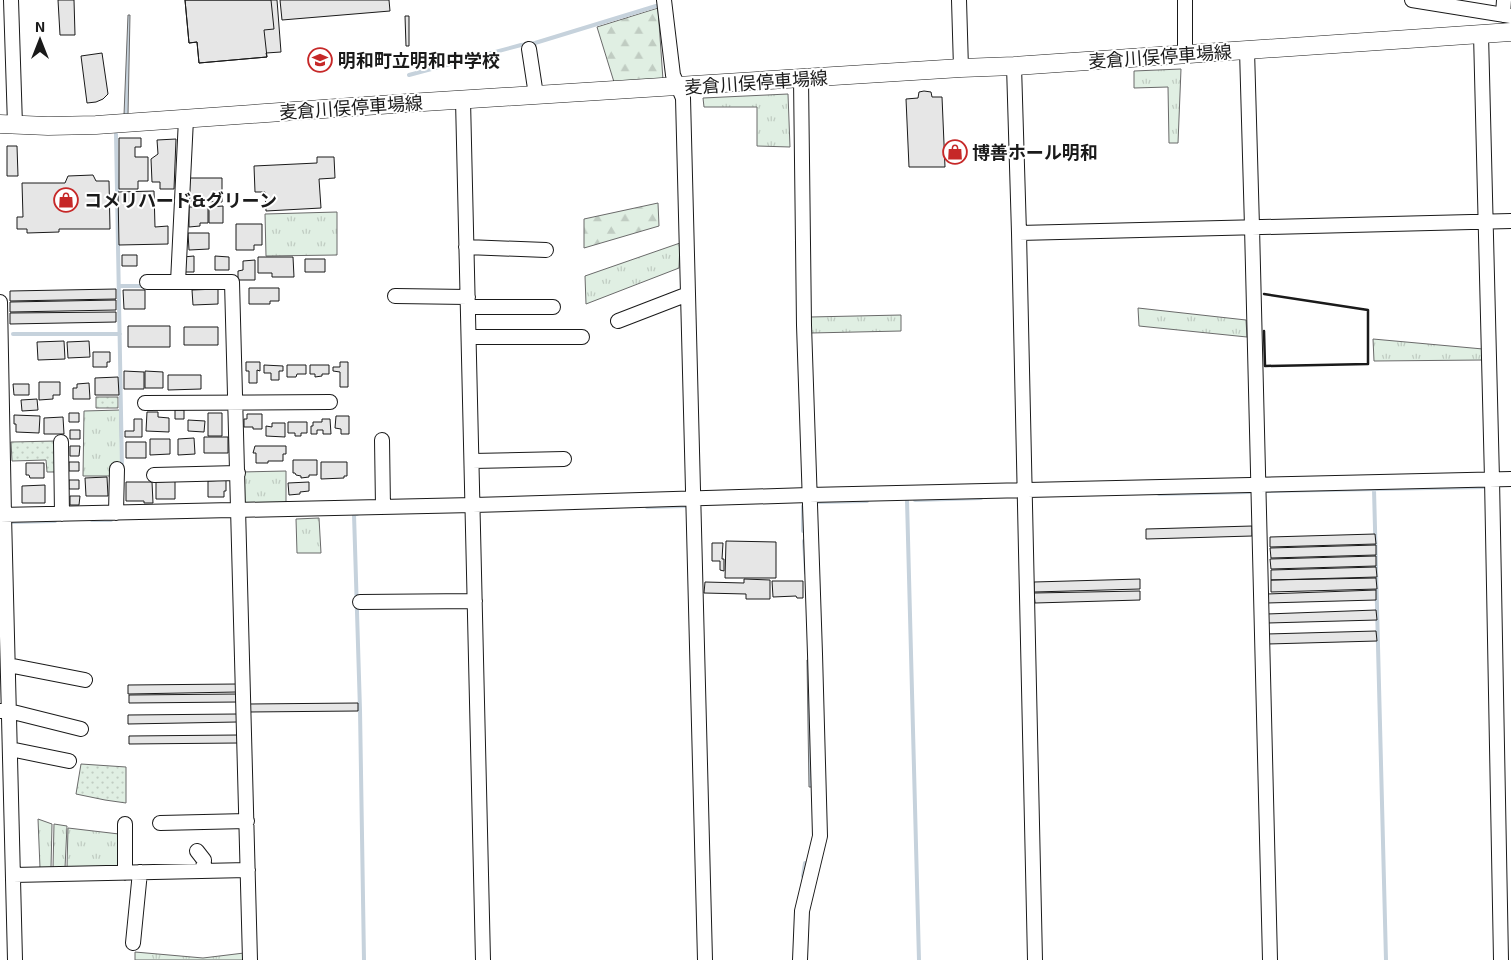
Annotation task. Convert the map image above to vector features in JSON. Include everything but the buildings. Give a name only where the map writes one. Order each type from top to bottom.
[{"type":"main road","name":"麦倉川俣停車場線","points":[[8,124],[72,126],[1014,66],[1511,32]]},
{"type":"street","points":[[8,124],[11,0]]},
{"type":"street","points":[[664,0],[674,81],[683,98],[705,960]]},
{"type":"street","points":[[959,0],[961,68]]},
{"type":"street","points":[[1185,0],[1185,54]]},
{"type":"street","points":[[1412,0],[1507,15],[1504,0]]},
{"type":"street","points":[[1481,34],[1501,960]]},
{"type":"street","points":[[529,49],[536,95]]},
{"type":"street","points":[[1247,50],[1270,960]]},
{"type":"street","points":[[1014,66],[1035,960]]},
{"type":"street","points":[[800,79],[804,325],[820,836],[802,910],[800,960]]},
{"type":"street","points":[[463,100],[483,960]]},
{"type":"street","points":[[178,282],[186,119]]},
{"type":"street","points":[[1019,233],[1511,221]]},
{"type":"street","points":[[466,247],[546,250]]},
{"type":"street","points":[[147,282],[232,282],[250,960]]},
{"type":"street","points":[[618,321],[688,294]]},
{"type":"street","points":[[395,296],[554,307]]},
{"type":"street","points":[[0,302],[2,515],[8,665],[5,711],[10,749],[5,768],[6,827],[15,960]]},
{"type":"street","points":[[468,336],[582,337]]},
{"type":"street","points":[[145,403],[330,402]]},
{"type":"street","points":[[382,440],[383,507]]},
{"type":"street","points":[[61,442],[62,514]]},
{"type":"street","points":[[472,461],[564,459]]},
{"type":"street","points":[[116,513],[117,470]]},
{"type":"street","points":[[154,475],[238,473]]},
{"type":"street","points":[[2,515],[1511,479]]},
{"type":"street","points":[[360,602],[475,601]]},
{"type":"street","points":[[8,665],[85,680]]},
{"type":"street","points":[[5,711],[81,730]]},
{"type":"street","points":[[10,749],[69,761]]},
{"type":"street","points":[[160,823],[246,821]]},
{"type":"street","points":[[125,824],[125,873]]},
{"type":"street","points":[[197,851],[204,860],[203,871]]},
{"type":"street","points":[[9,882],[140,872],[248,870]]},
{"type":"street","points":[[133,943],[140,872]]},
{"type":"green space","points":[[658,8],[663,80],[614,82],[597,27]]},
{"type":"green space","points":[[1181,69],[1178,143],[1169,143],[1168,87],[1134,88],[1134,71]]},
{"type":"green space","points":[[788,94],[790,147],[757,146],[757,107],[704,107],[703,98]]},
{"type":"green space","points":[[658,203],[659,226],[584,248],[584,219]]},
{"type":"green space","points":[[337,212],[337,255],[266,256],[265,214]]},
{"type":"green space","points":[[680,243],[679,268],[586,304],[585,276]]},
{"type":"green space","points":[[1138,308],[1246,320],[1247,337],[1139,326]]},
{"type":"green space","points":[[901,315],[901,331],[811,333],[810,317]]},
{"type":"green space","points":[[1373,339],[1483,349],[1483,360],[1374,361]]},
{"type":"green space","points":[[96,397],[118,397],[118,408],[96,408]]},
{"type":"green space","points":[[120,410],[121,476],[83,476],[84,411]]},
{"type":"green space","points":[[56,441],[56,472],[47,472],[46,460],[12,461],[11,442]]},
{"type":"green space","points":[[286,471],[286,505],[245,506],[241,472]]},
{"type":"green space","points":[[319,518],[321,553],[297,553],[296,519]]},
{"type":"green space","points":[[81,764],[126,767],[126,803],[76,794]]},
{"type":"green space","points":[[38,819],[52,824],[51,868],[40,868]]},
{"type":"green space","points":[[54,824],[67,826],[65,868],[53,868]]},
{"type":"green space","points":[[68,828],[119,834],[120,867],[67,868]]},
{"type":"green space","points":[[135,952],[203,958],[244,953],[244,960],[135,960]]},
{"type":"shaded area","points":[[128,15],[130,15],[128,115],[124,115]]},
{"type":"shaded area","points":[[807,660],[811,660],[813,787],[809,787]]},
{"type":"waterway","points":[[409,75],[521,45],[535,43],[656,6]]},
{"type":"waterway","points":[[116,134],[122,469]]},
{"type":"waterway","points":[[119,286],[146,286]]},
{"type":"waterway","points":[[13,334],[120,334]]},
{"type":"waterway","points":[[1266,491],[1483,487]]},
{"type":"waterway","points":[[1374,489],[1386,960]]},
{"type":"waterway","points":[[1159,494],[1250,492]]},
{"type":"waterway","points":[[915,500],[981,498]]},
{"type":"waterway","points":[[907,500],[919,960]]},
{"type":"waterway","points":[[816,502],[867,501]]},
{"type":"waterway","points":[[647,507],[685,506]]},
{"type":"waterway","points":[[803,506],[803,531]]},
{"type":"waterway","points":[[357,514],[354,514],[360,710],[364,960]]},
{"type":"waterway","points":[[92,520],[111,520]]},
{"type":"waterway","points":[[11,522],[55,521]]},
{"type":"waterway","points":[[804,541],[806,573]]},
{"type":"waterway","points":[[803,876],[805,863]]},
{"type":"wall","points":[[1264,294],[1368,310],[1368,364],[1265,366],[1264,331]]},
{"type":"place","name":"明和町立明和中学校","points":[[320,60]]},
{"type":"place","name":"博善ホール明和","points":[[955,152]]},
{"type":"place","name":"コメリハード&グリーン","points":[[66,200]]}]
